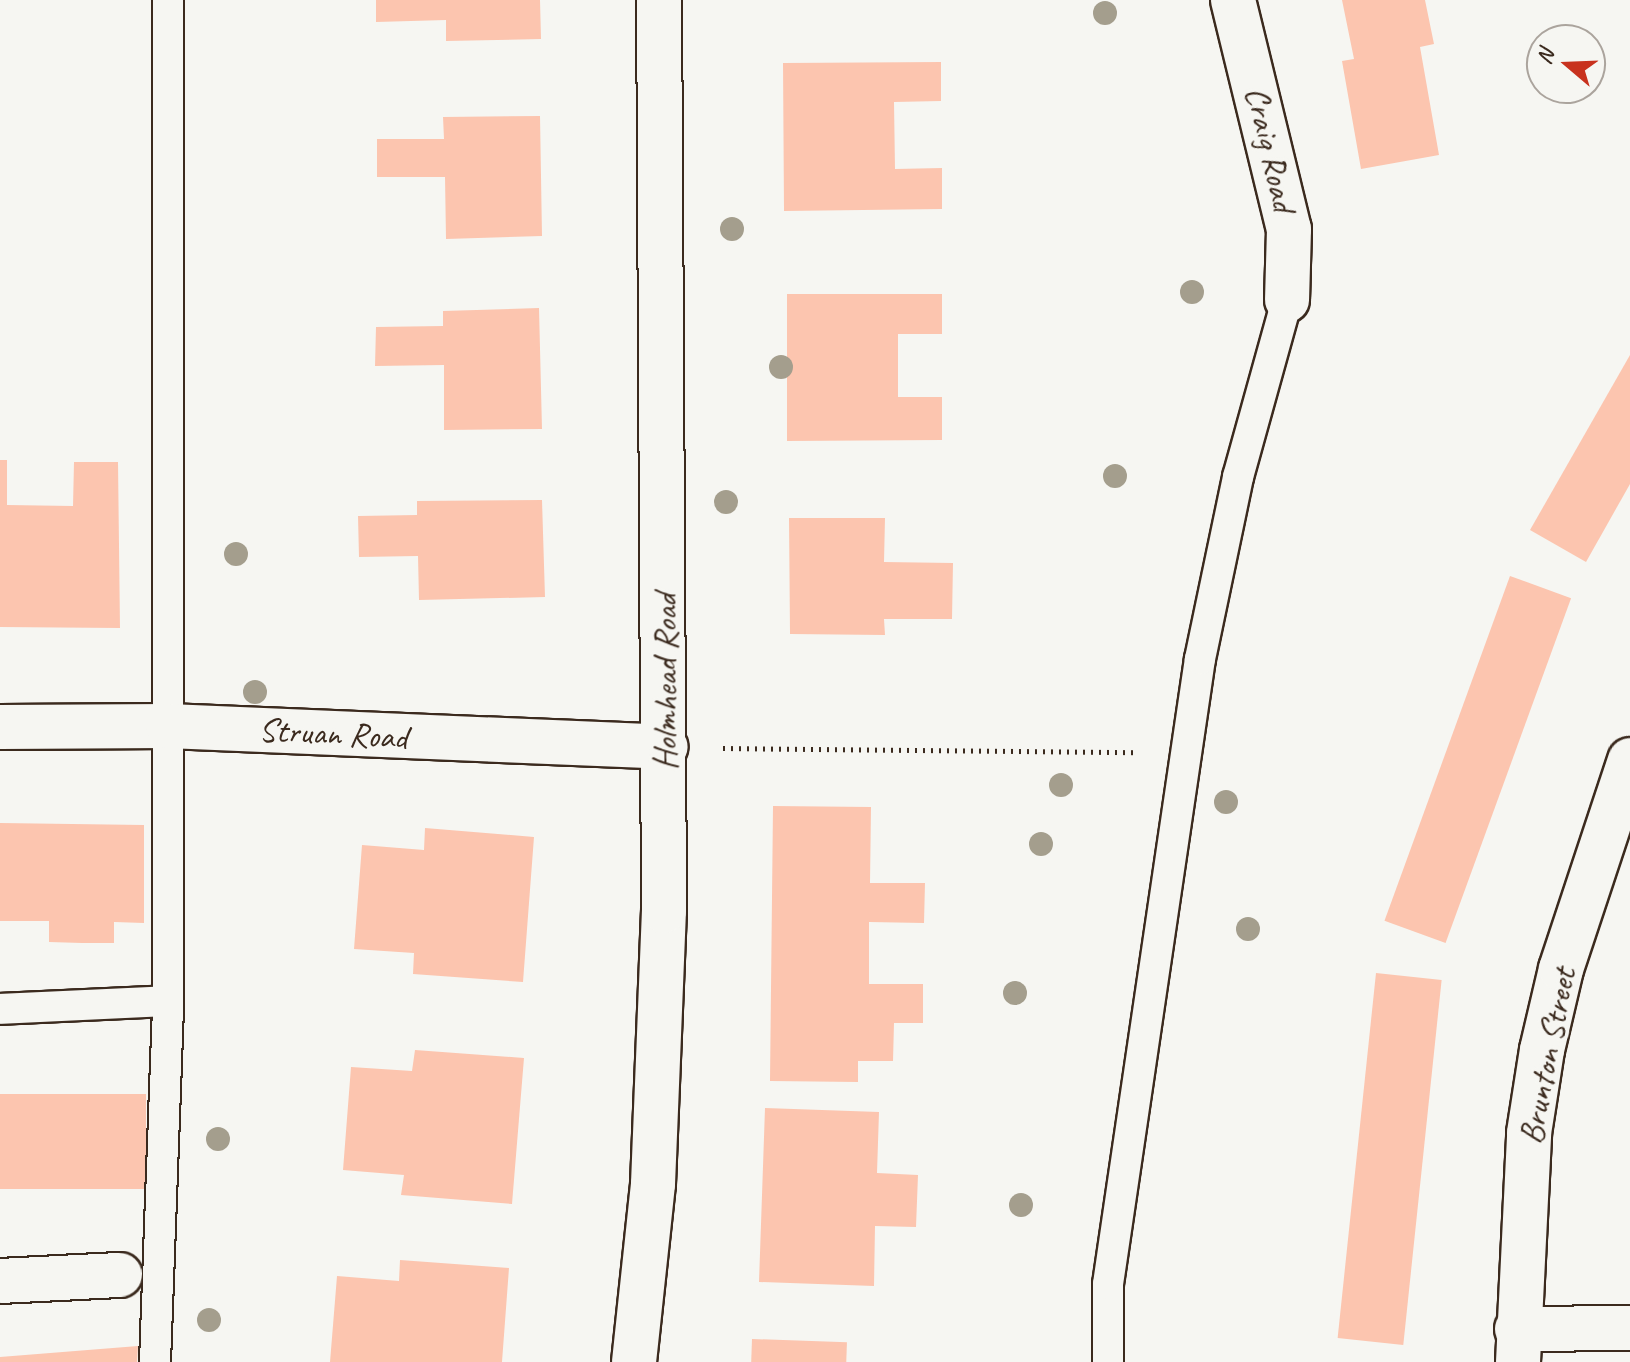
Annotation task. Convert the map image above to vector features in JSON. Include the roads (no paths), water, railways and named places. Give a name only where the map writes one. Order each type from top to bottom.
[{"type":"street","name":"Holmhead Road","points":[[634,1362],[660,1065],[666,747],[659,0]]},
{"type":"street","name":"Craig Road","points":[[1233,0],[1289,229],[1287,300]]},
{"type":"street","name":"Struan Road","points":[[0,727],[168,726],[666,747]]},
{"type":"street","name":"Brunton Street","points":[[1518,1345],[1529,1133],[1542,1050],[1561,969],[1630,760]]},
{"type":"street","points":[[0,1281],[120,1275]]},
{"type":"street","points":[[1518,1345],[1630,1328]]},
{"type":"lane","points":[[155,1362],[168,1001],[168,0]]},
{"type":"lane","points":[[1108,1362],[1108,1284],[1184,752],[1238,477],[1287,300]]},
{"type":"lane","points":[[0,1009],[168,1001]]}]
